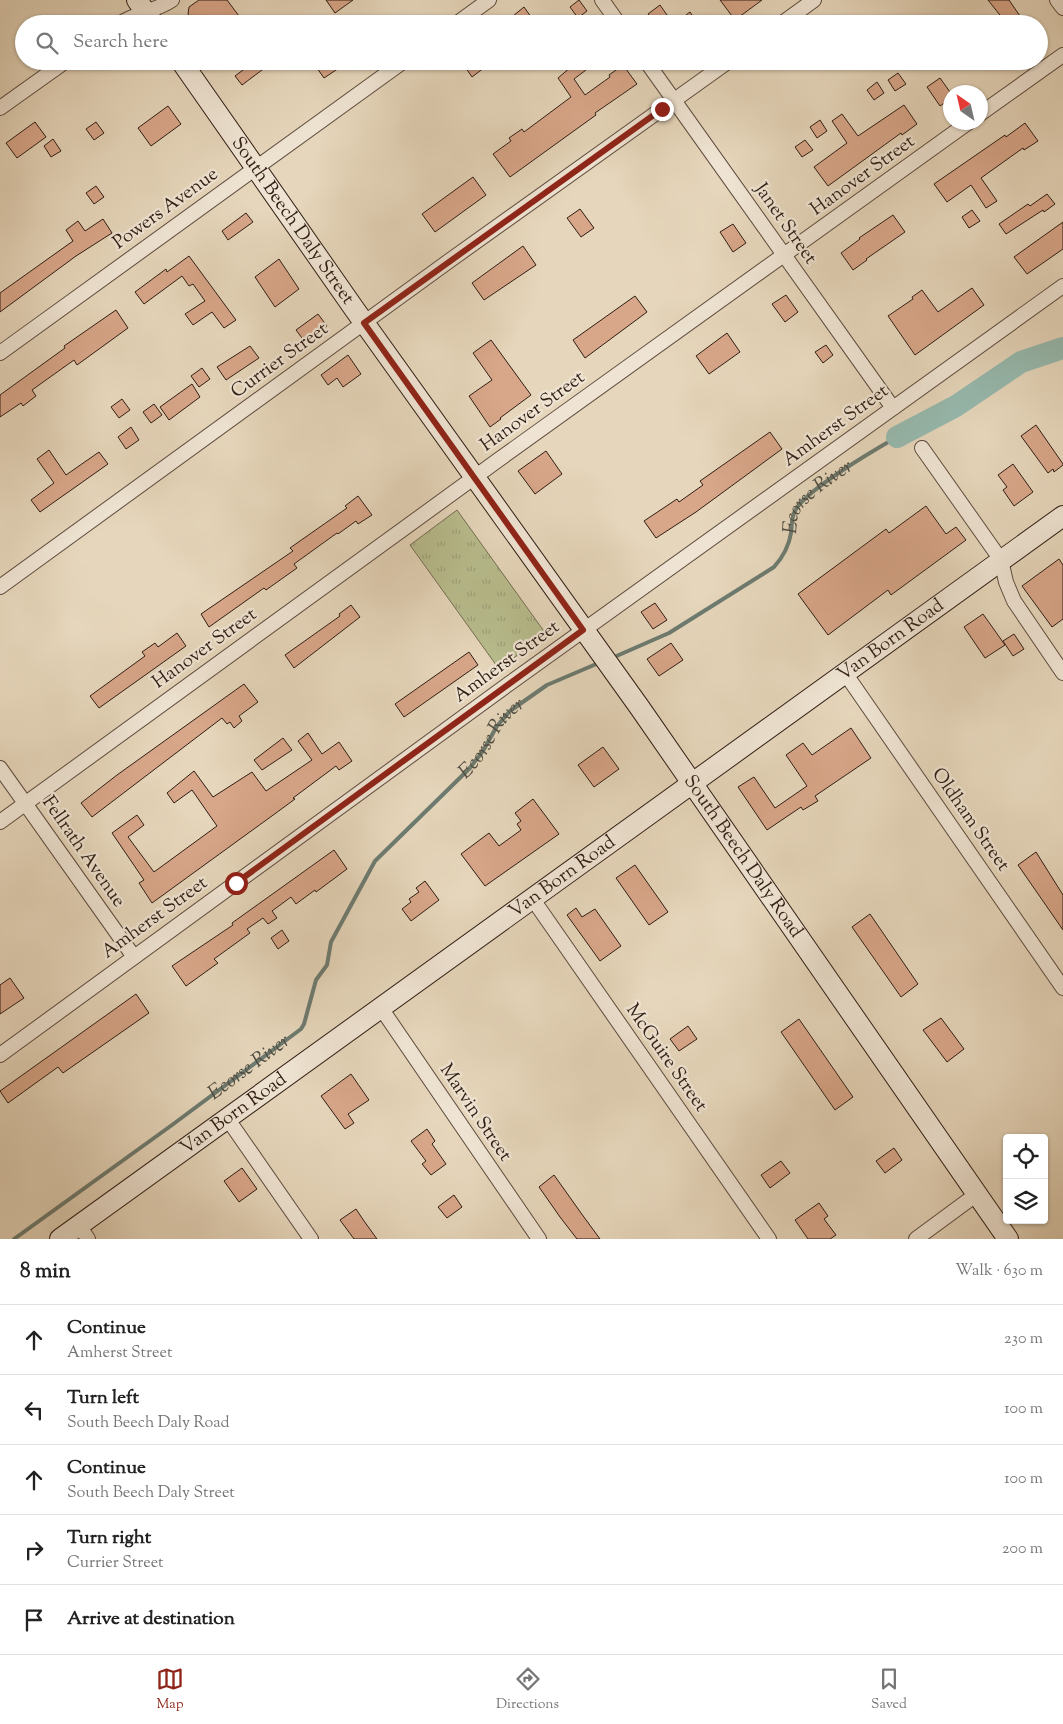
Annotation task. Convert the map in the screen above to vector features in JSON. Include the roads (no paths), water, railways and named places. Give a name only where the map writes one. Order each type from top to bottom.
[{"type":"main road","name":"South Beech Daly Street","points":[[187,70],[474,477]]},
{"type":"main road","name":"South Beech Daly Road","points":[[474,477],[692,783],[1008,1239]]},
{"type":"main road","name":"Van Born Road","points":[[60,1239],[83,1232],[227,1118],[1063,516]]},
{"type":"street","points":[[146,12],[172,0]]},
{"type":"street","points":[[469,15],[490,0]]},
{"type":"street","points":[[602,0],[613,15]]},
{"type":"street","points":[[793,15],[814,0]]},
{"type":"street","points":[[1057,0],[1063,8]]},
{"type":"street","points":[[1048,66],[1063,56]]},
{"type":"street","points":[[0,108],[53,70]]},
{"type":"street","name":"Powers Avenue","points":[[0,353],[391,70]]},
{"type":"street","name":"Janet Street","points":[[652,70],[893,408]]},
{"type":"street","name":"Currier Street","points":[[0,588],[364,323],[717,70]]},
{"type":"street","points":[[988,108],[1043,70]]},
{"type":"street","name":"Hanover Street","points":[[0,822],[474,477],[958,130]]},
{"type":"street","name":"Amherst Street","points":[[0,1055],[583,630],[1063,286]]},
{"type":"street","points":[[922,448],[1001,560],[1006,582],[1014,601],[1063,673]]},
{"type":"street","name":"Oldham Street","points":[[845,673],[1063,988]]},
{"type":"street","name":"Fellrath Avenue","points":[[0,768],[134,957]]},
{"type":"street","name":"McGuire Street","points":[[532,898],[768,1239]]},
{"type":"street","name":"Marvin Street","points":[[380,1008],[539,1239]]},
{"type":"street","points":[[227,1118],[311,1239]]},
{"type":"street","points":[[916,1239],[977,1194]]},
{"type":"waterway","name":"Ecorse River","points":[[897,437],[956,406],[1021,362],[1063,348]]},
{"type":"waterway","name":"Ecorse River","points":[[612,658],[669,633],[774,567],[787,547],[793,516],[801,503],[826,482],[897,437]]},
{"type":"waterway","name":"Ecorse River","points":[[14,1239],[301,1029],[316,980],[327,965],[331,942],[375,861],[469,769],[483,751],[497,726],[510,711],[547,685],[601,662]]}]
